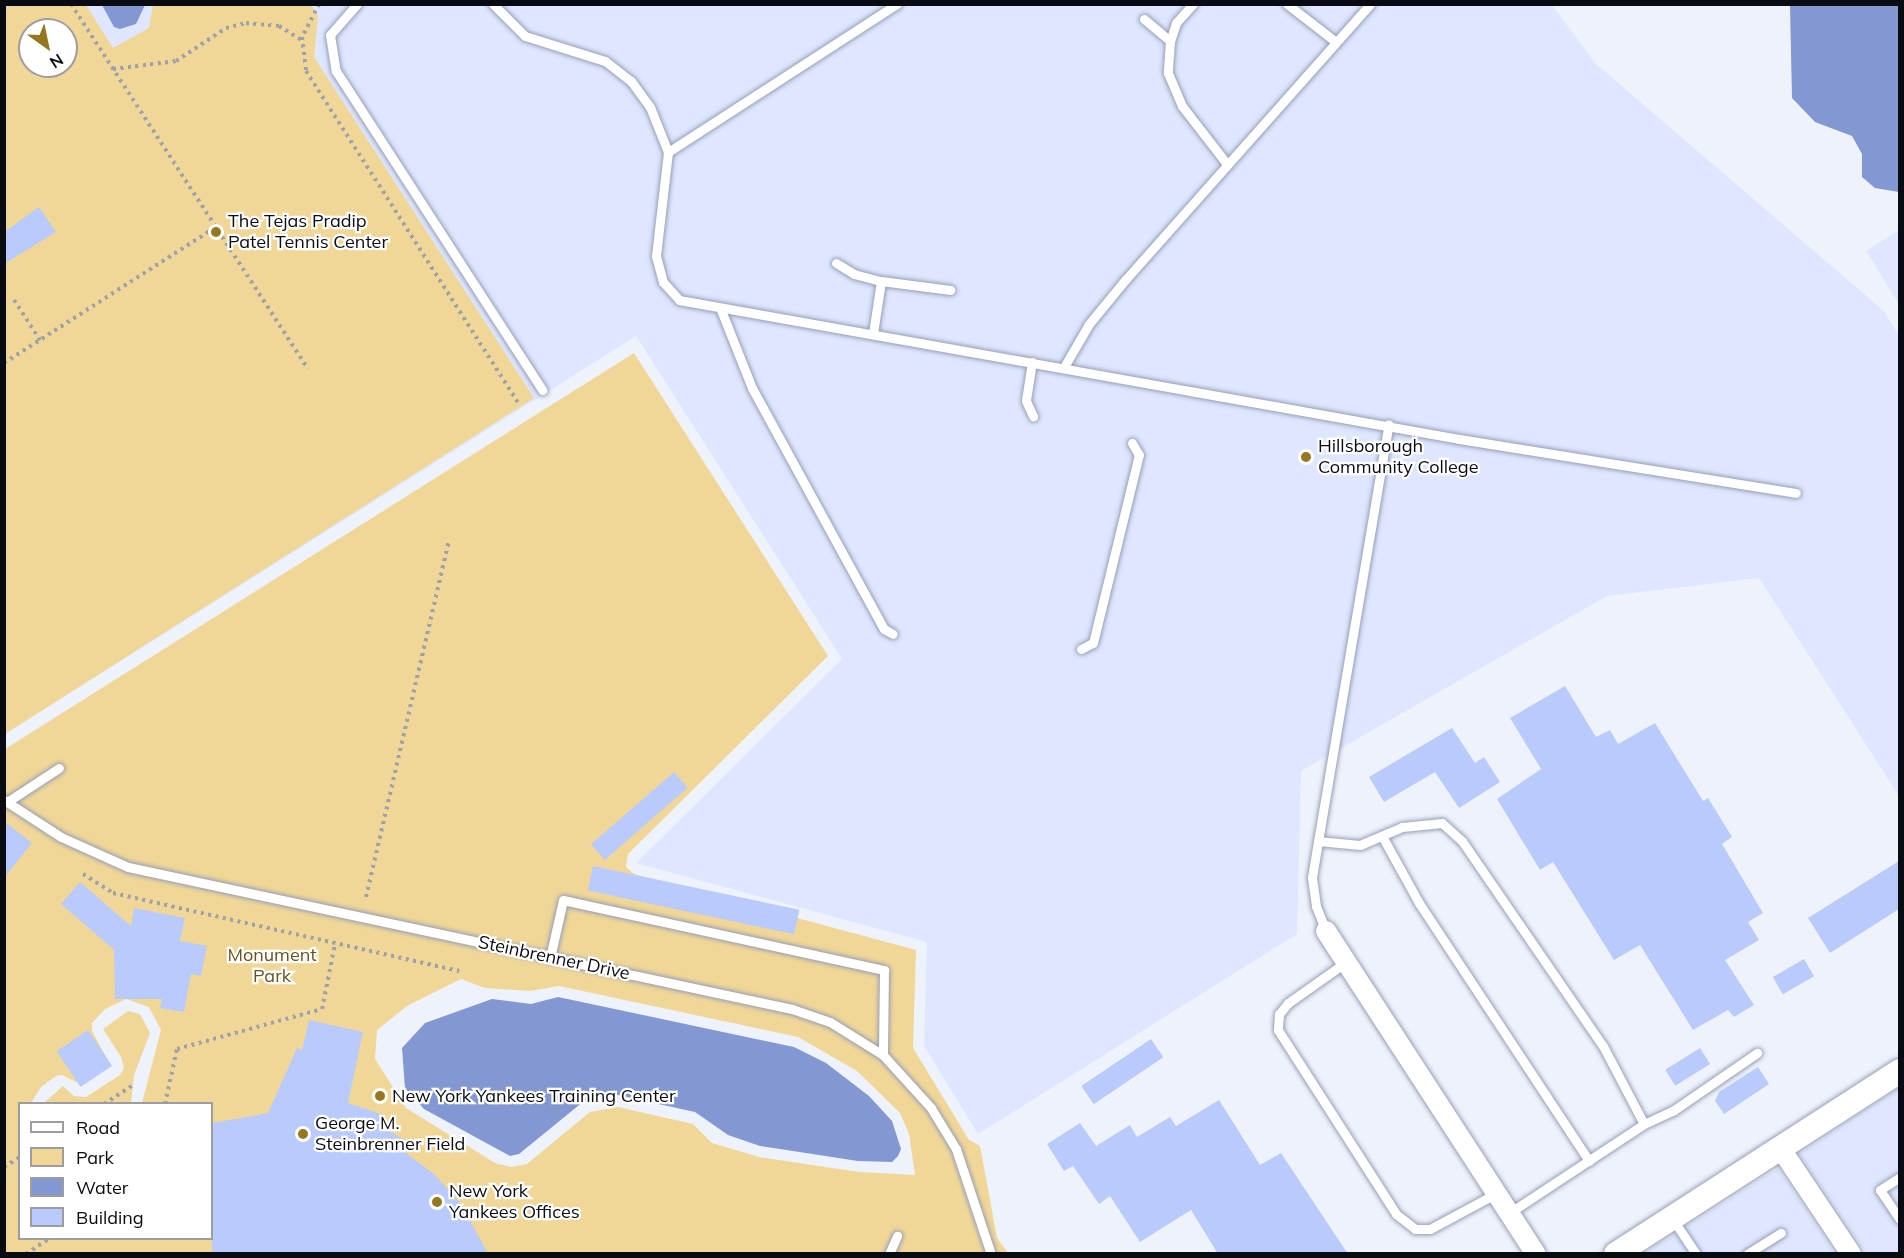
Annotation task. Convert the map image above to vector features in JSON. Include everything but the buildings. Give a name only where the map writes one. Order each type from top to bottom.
[{"type":"street","points":[[1326,931],[1536,1254]]},
{"type":"street","points":[[1616,1254],[1899,1071]]},
{"type":"street","points":[[1781,1149],[1851,1254]]},
{"type":"lane","points":[[357,4],[330,35],[336,71],[542,390]]},
{"type":"lane","points":[[493,4],[525,36],[592,55],[631,81],[657,118],[668,152],[656,243],[663,282],[679,300],[722,310],[873,333],[1064,368],[1796,493]]},
{"type":"lane","points":[[668,152],[897,4]]},
{"type":"lane","points":[[1192,4],[1176,23],[1170,41],[1166,62],[1170,84],[1227,164]]},
{"type":"lane","points":[[1287,4],[1336,42]]},
{"type":"lane","points":[[1064,368],[1089,324],[1227,164],[1370,4]]},
{"type":"lane","points":[[1144,19],[1170,41]]},
{"type":"lane","points":[[836,263],[854,274],[881,281],[950,290]]},
{"type":"lane","points":[[873,333],[881,281]]},
{"type":"lane","points":[[722,310],[752,388],[884,629],[893,633]]},
{"type":"lane","points":[[1032,362],[1026,401],[1033,416]]},
{"type":"lane","points":[[1326,931],[1313,892],[1318,841],[1389,424]]},
{"type":"lane","points":[[1081,649],[1093,643],[1098,623],[1139,455],[1132,443]]},
{"type":"lane","points":[[6,801],[59,768]]},
{"type":"lane","name":"Steinbrenner Drive","points":[[6,801],[61,837],[128,867],[792,1010],[830,1022],[884,1055],[919,1092],[956,1149],[991,1254]]},
{"type":"lane","points":[[1318,841],[1360,845],[1402,827],[1442,823],[1462,841],[1603,1046],[1644,1124]]},
{"type":"lane","points":[[1382,836],[1419,903],[1589,1161]]},
{"type":"lane","points":[[550,957],[563,900],[884,970],[884,1055]]},
{"type":"lane","points":[[1346,962],[1288,1003],[1279,1014],[1278,1030],[1396,1214],[1415,1229],[1430,1229],[1497,1193]]},
{"type":"lane","points":[[1509,1213],[1644,1124],[1674,1110],[1757,1053]]},
{"type":"lane","points":[[1899,1177],[1880,1190],[1899,1220]]},
{"type":"lane","points":[[1672,1218],[1696,1254]]},
{"type":"lane","points":[[1747,1254],[1781,1233]]},
{"type":"lane","points":[[889,1254],[897,1236]]},
{"type":"path","points":[[71,4],[308,369]]},
{"type":"path","points":[[319,4],[302,40],[306,71],[518,402]]},
{"type":"path","points":[[113,69],[176,61],[226,28],[246,23],[279,26],[302,40]]},
{"type":"path","points":[[4,363],[216,227]]},
{"type":"path","points":[[14,300],[40,340]]},
{"type":"path","points":[[366,897],[449,541]]},
{"type":"path","points":[[83,874],[113,893],[459,971]]},
{"type":"path","points":[[165,1102],[177,1049],[322,1009],[335,944]]},
{"type":"path","points":[[107,1102],[132,1086]]},
{"type":"path","points":[[4,1167],[18,1158]]},
{"type":"path","points":[[26,1254],[48,1240]]},
{"type":"shaded area","name":"Hillsborough Community College","points":[[5,5],[1552,5],[1596,64],[1884,311],[1899,336],[1899,796],[1759,578],[1607,596],[1301,771],[1297,934],[978,1134],[924,1046],[927,942],[636,863],[842,659],[636,336],[5,734]]},
{"type":"shaded area","points":[[1899,230],[1899,304],[1866,251]]},
{"type":"shaded area","points":[[1899,1088],[1899,1253],[1866,1253],[1799,1154]]},
{"type":"shaded area","points":[[1778,1168],[1835,1253],[1643,1254]]},
{"type":"green space","name":"The Tejas Pradip Patel Tennis Center","points":[[5,5],[86,5],[113,48],[149,28],[153,5],[311,5],[318,16],[314,57],[534,398],[5,734]]},
{"type":"green space","name":"Monument Park","points":[[634,353],[828,656],[628,854],[626,867],[634,874],[916,950],[913,1048],[969,1140],[980,1146],[997,1238],[1008,1253],[5,1253],[5,749]],"holes":[[[461,979],[485,988],[530,991],[559,986],[798,1037],[857,1071],[900,1113],[909,1134],[915,1175],[859,1172],[759,1157],[712,1143],[693,1124],[618,1107],[590,1112],[527,1164],[511,1167],[495,1163],[406,1108],[375,1059],[377,1030],[407,1006]]]},
{"type":"green space","points":[[128,1011],[140,1014],[150,1033],[134,1075],[131,1102],[45,1102],[63,1086],[74,1096],[86,1097],[120,1075],[124,1068],[121,1057],[103,1029]]},
{"type":"water","points":[[102,5],[145,5],[136,24],[120,29],[114,27]]},
{"type":"water","points":[[1790,5],[1899,5],[1899,192],[1875,188],[1862,177],[1862,154],[1852,136],[1815,122],[1792,98]]},
{"type":"water","points":[[558,997],[794,1047],[826,1063],[869,1096],[892,1121],[901,1149],[898,1156],[892,1162],[858,1161],[760,1146],[728,1135],[695,1112],[618,1095],[584,1101],[519,1154],[510,1156],[424,1109],[405,1088],[402,1048],[425,1023],[492,999],[531,1004]]},
{"type":"place","name":"The Tejas Pradip Patel Tennis Center","points":[[216,232]]},
{"type":"place","name":"Hillsborough Community College","points":[[1306,457]]},
{"type":"place","name":"New York Yankees Training Center","points":[[380,1096]]},
{"type":"place","name":"George M. Steinbrenner Field","points":[[303,1134]]},
{"type":"place","name":"New York Yankees Offices","points":[[437,1202]]}]
